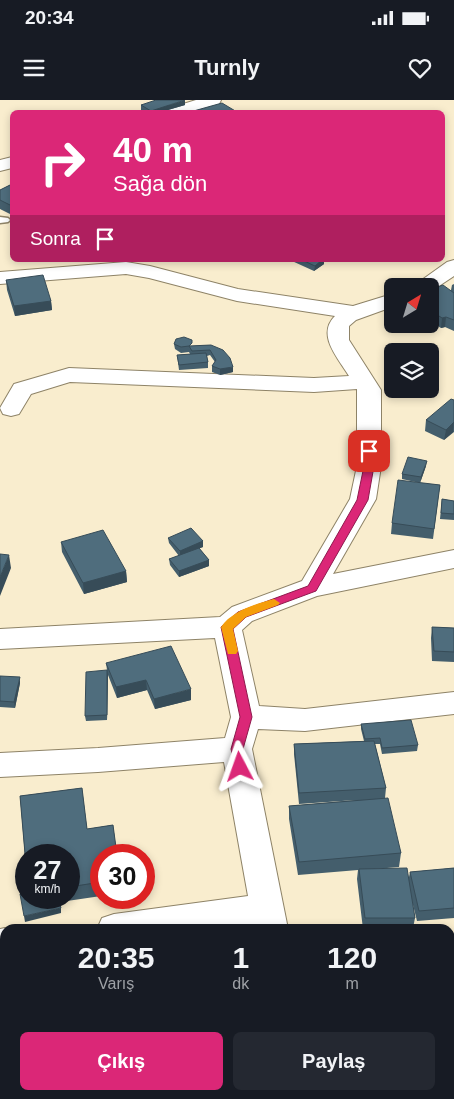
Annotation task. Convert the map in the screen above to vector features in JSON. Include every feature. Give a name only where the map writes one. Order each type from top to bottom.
[{"type":"street","points":[[182,110],[213,100]]},
{"type":"street","points":[[442,262],[454,266]]},
{"type":"street","points":[[437,278],[454,266]]},
{"type":"street","points":[[0,278],[126,268],[150,272],[238,295],[356,312]]},
{"type":"street","points":[[312,588],[363,500],[369,466],[369,390],[338,340],[338,326],[348,316],[384,303]]},
{"type":"street","points":[[11,409],[22,389],[69,375],[314,385],[365,382]]},
{"type":"street","points":[[0,638],[227,627],[242,614],[312,588],[454,559]]},
{"type":"street","points":[[184,924],[269,918],[237,749],[246,717],[227,627]]},
{"type":"street","points":[[246,717],[306,720],[454,703]]},
{"type":"street","points":[[0,765],[98,760],[237,749]]},
{"type":"building","points":[[156,100],[185,100],[154,110],[149,110],[141,105]]},
{"type":"building","points":[[222,103],[234,110],[197,110]]},
{"type":"building","points":[[10,185],[10,205],[0,200],[0,190]]},
{"type":"building","points":[[306,262],[320,262],[315,266]]},
{"type":"building","points":[[43,275],[51,301],[14,306],[6,280]]},
{"type":"building","points":[[443,285],[454,293],[454,320],[439,316],[439,286]]},
{"type":"building","points":[[184,337],[192,340],[189,346],[181,347],[174,344],[176,339]]},
{"type":"building","points":[[211,345],[223,350],[230,358],[233,367],[220,369],[212,366],[216,360],[210,350],[192,351],[189,346]]},
{"type":"building","points":[[206,353],[208,362],[179,365],[177,355]]},
{"type":"building","points":[[451,399],[454,400],[454,422],[446,430],[426,420]]},
{"type":"building","points":[[408,457],[427,461],[421,477],[402,474]]},
{"type":"building","points":[[398,480],[440,485],[434,529],[392,523]]},
{"type":"building","points":[[442,499],[454,501],[454,514],[441,513]]},
{"type":"building","points":[[191,528],[203,541],[180,551],[168,538]]},
{"type":"building","points":[[103,530],[126,571],[83,583],[61,542]]},
{"type":"building","points":[[199,548],[209,560],[179,571],[169,559]]},
{"type":"building","points":[[0,554],[9,555],[0,577]]},
{"type":"building","points":[[432,627],[454,628],[454,652],[434,651]]},
{"type":"building","points":[[171,646],[191,689],[154,699],[146,680],[116,687],[106,663]]},
{"type":"building","points":[[107,670],[107,715],[85,716],[86,672]]},
{"type":"building","points":[[0,676],[20,677],[14,702],[0,701]]},
{"type":"building","points":[[411,720],[418,745],[382,748],[380,738],[365,739],[361,724]]},
{"type":"building","points":[[374,741],[386,788],[299,793],[294,744]]},
{"type":"building","points":[[82,788],[87,829],[113,825],[116,844],[90,844],[90,884],[80,885],[80,844],[24,844],[20,796]]},
{"type":"building","points":[[388,798],[401,853],[299,862],[289,806]]},
{"type":"building","points":[[407,868],[415,918],[365,918],[359,869]]},
{"type":"building","points":[[454,868],[454,908],[419,911],[410,872]]},
{"type":"building","points":[[23,909],[56,909],[24,916]]},
{"type":"slow traffic","points":[[232,651],[227,627],[242,614],[274,603]]},
{"type":"route","points":[[240,767],[237,749],[246,717],[227,627],[242,614],[312,588],[363,500],[369,466],[369,451]]}]
